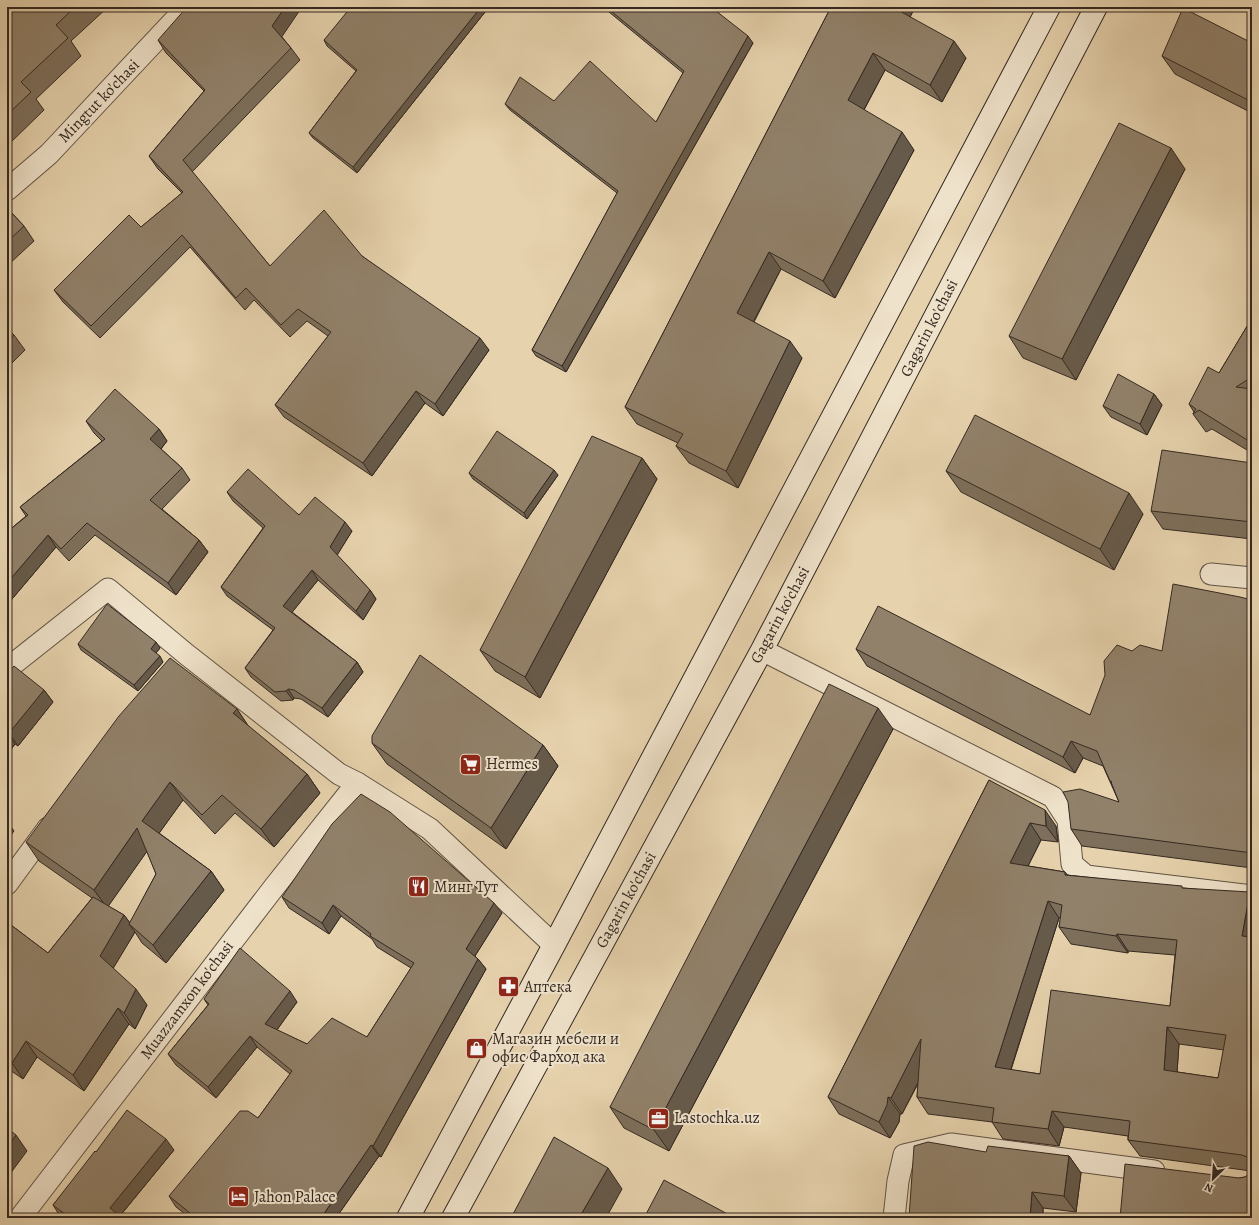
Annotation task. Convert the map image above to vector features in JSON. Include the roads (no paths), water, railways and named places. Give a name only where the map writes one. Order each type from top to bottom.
[{"type":"main road","points":[[408,1218],[554,945],[1049,7]]},
{"type":"main road","name":"Gagarin ko'chasi","points":[[453,1218],[762,650],[1096,7]]},
{"type":"street","name":"Mingtut ko'chasi","points":[[7,190],[49,154],[188,7]]},
{"type":"street","points":[[1211,574],[1252,578]]},
{"type":"street","points":[[7,669],[108,589],[186,654],[339,774],[357,783],[430,829],[554,945]]},
{"type":"street","points":[[762,650],[1053,798],[1068,820],[1072,864],[1086,876],[1252,896]]},
{"type":"street","points":[[171,671],[186,654]]},
{"type":"street","name":"Muazzamxon ko'chasi","points":[[20,1218],[274,886],[357,783]]},
{"type":"street","points":[[7,884],[58,815]]},
{"type":"street","points":[[894,1218],[898,1181],[904,1155],[951,1144],[1170,1173]]},
{"type":"place","name":"Hermes","points":[[471,764]]},
{"type":"place","name":"Минг Тут","points":[[419,887]]},
{"type":"place","name":"Аптека","points":[[508,987]]},
{"type":"place","name":"Магазин мебели и офис Фарход ака","points":[[477,1048]]},
{"type":"place","name":"Lastochka.uz","points":[[658,1118]]},
{"type":"place","name":"Jahon Palace","points":[[238,1197]]}]
